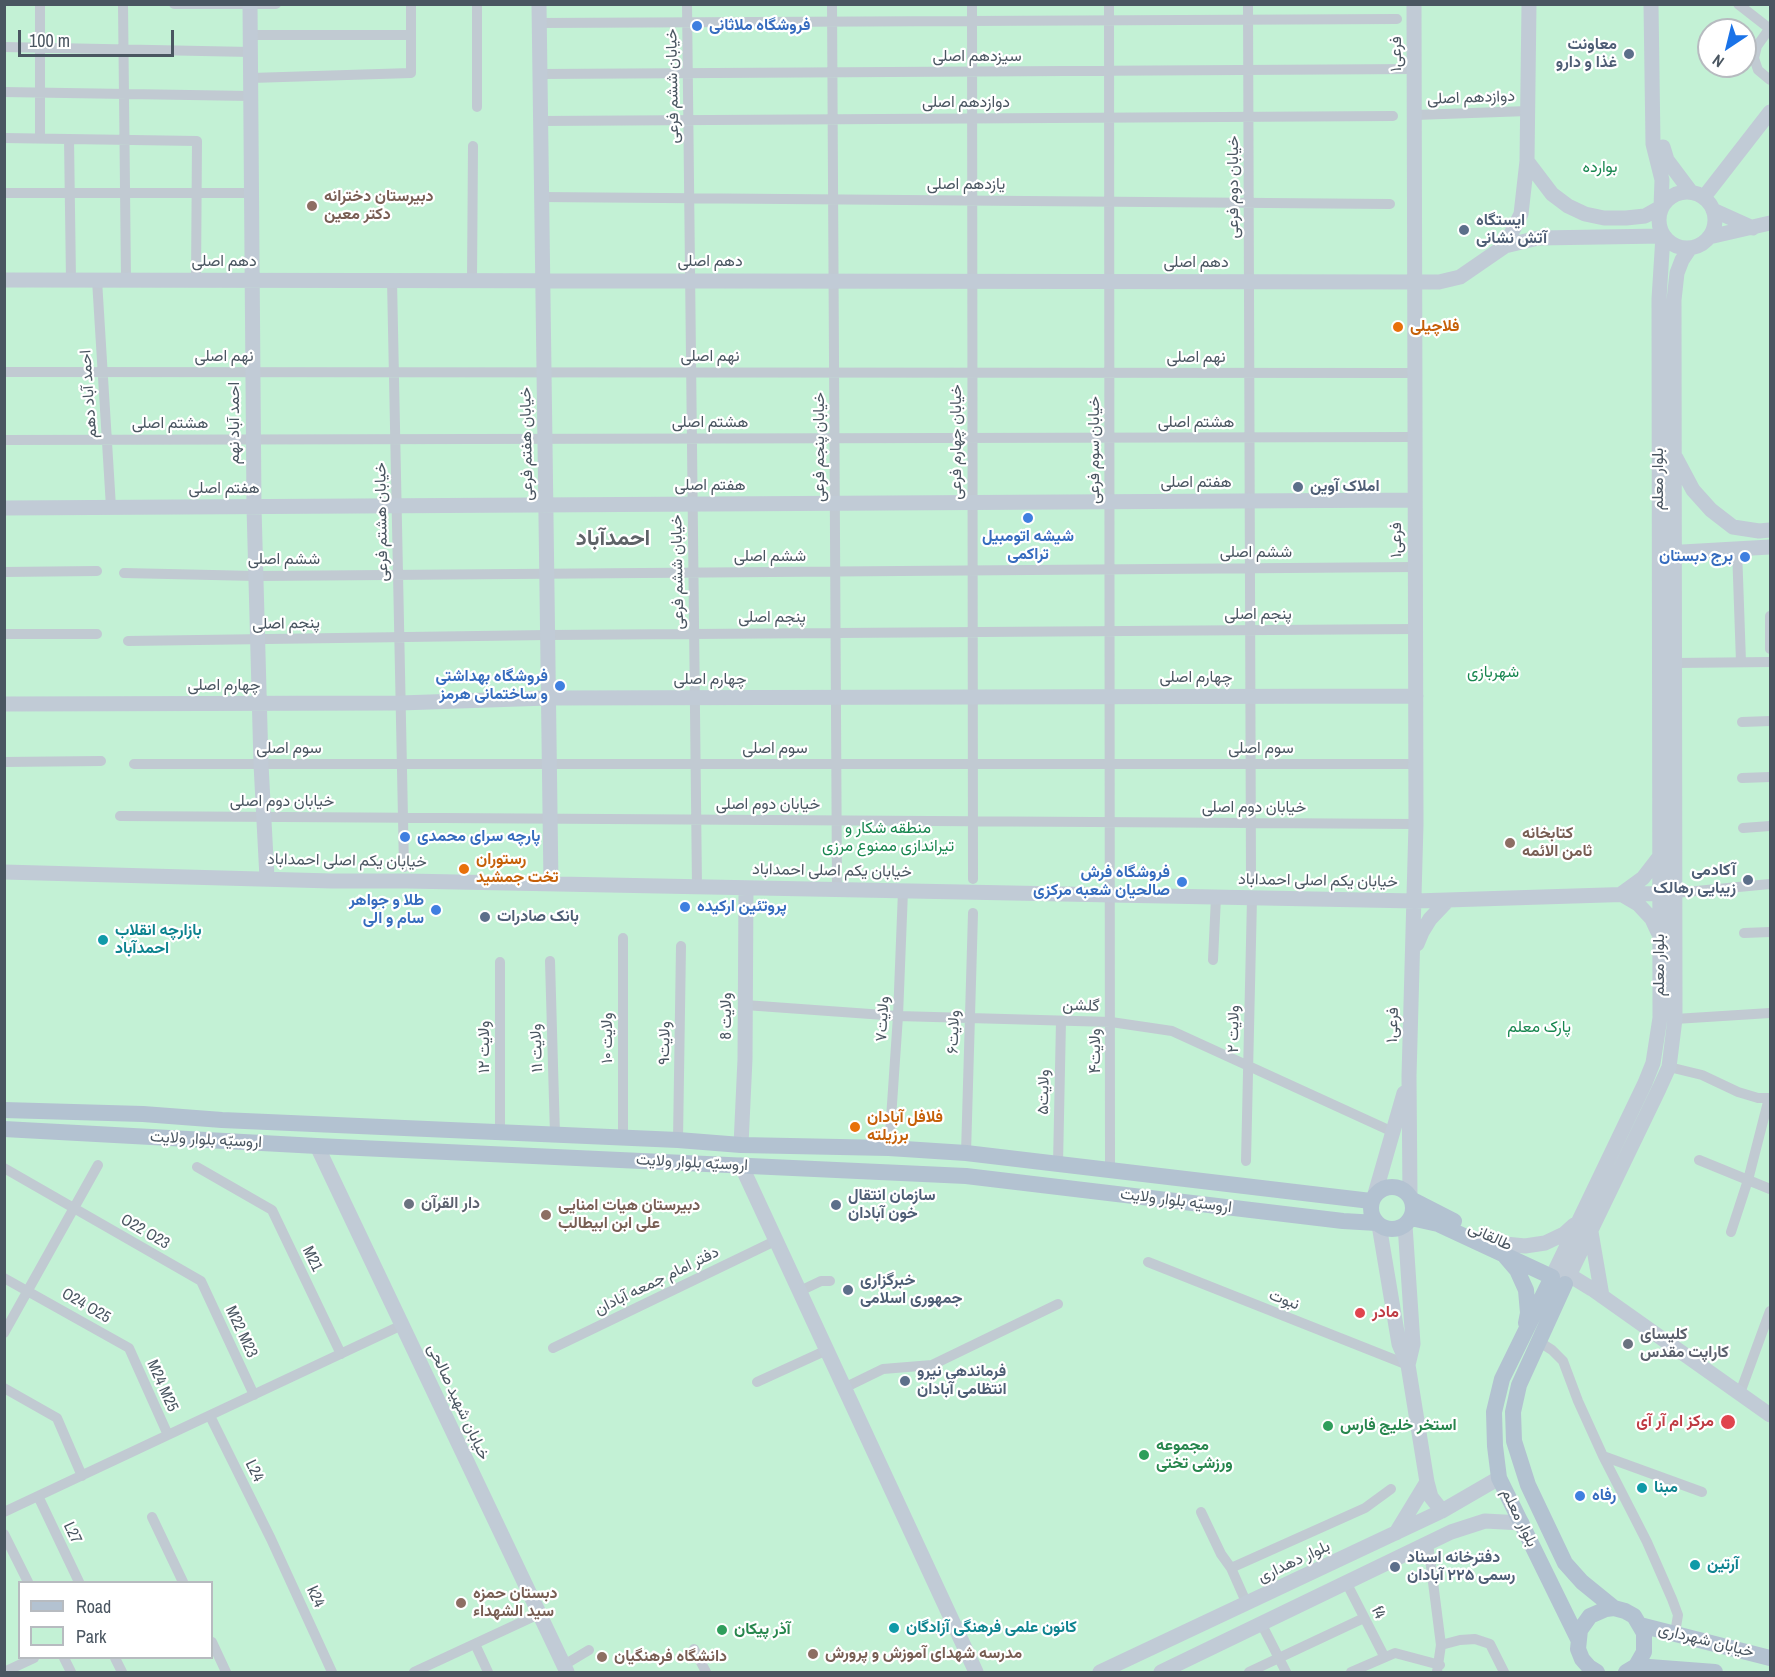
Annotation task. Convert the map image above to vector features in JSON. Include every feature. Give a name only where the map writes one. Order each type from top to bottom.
[{"type":"main road","name":"اروسیّه بلوار ولایت","points":[[4,1110],[143,1114],[222,1120],[623,1137],[741,1145],[889,1148],[966,1153],[1110,1171],[1373,1198]]},
{"type":"main road","name":"اروسیّه بلوار ولایت","points":[[4,1130],[966,1176],[1378,1224]]},
{"type":"main road","points":[[486,1154],[495,1132]]},
{"type":"main road","points":[[529,1156],[526,1144],[531,1133]]},
{"type":"main road","points":[[938,1175],[944,1164],[939,1152]]},
{"type":"main road","points":[[966,1153],[962,1164],[966,1176]]},
{"type":"main road","points":[[1386,1187],[1400,1188],[1411,1198],[1413,1208],[1408,1222],[1394,1229],[1378,1224],[1371,1213],[1373,1198],[1386,1187]]},
{"type":"main road","name":"طالقانی","points":[[1411,1198],[1504,1249],[1561,1276]]},
{"type":"main road","name":"طالقانی","points":[[1408,1222],[1438,1224],[1504,1249]]},
{"type":"main road","points":[[1504,1249],[1526,1290],[1531,1338]]},
{"type":"main road","name":"بلوار معلم","points":[[1561,1276],[1531,1338],[1502,1379],[1494,1412],[1495,1446],[1499,1479],[1578,1639],[1578,1649],[1582,1659],[1593,1671]]},
{"type":"main road","name":"بلوار معلم","points":[[1531,1338],[1514,1412],[1514,1441],[1528,1485],[1565,1563],[1582,1582],[1614,1608],[1634,1616],[1640,1625]]},
{"type":"main road","points":[[1499,1479],[1528,1485]]},
{"type":"main road","points":[[1578,1639],[1584,1622],[1590,1616],[1614,1608]]},
{"type":"main road","points":[[1629,1671],[1644,1652],[1645,1643],[1640,1625]]},
{"type":"main road","name":"خیابان شهرداری","points":[[1640,1625],[1770,1658]]},
{"type":"main road","points":[[1629,1671],[1715,1672]]},
{"type":"street","points":[[40,4],[40,138]]},
{"type":"street","points":[[123,4],[126,280]]},
{"type":"street","points":[[174,4],[276,4]]},
{"type":"street","points":[[251,78],[411,73],[411,4]]},
{"type":"street","points":[[477,4],[477,107]]},
{"type":"street","name":"خیابان هفتم فرعی","points":[[538,4],[551,884]]},
{"type":"street","name":"خیابان ششم فرعی","points":[[687,4],[697,887]]},
{"type":"street","name":"خیابان پنجم فرعی","points":[[832,4],[837,890]]},
{"type":"street","name":"خیابان چهارم فرعی","points":[[972,4],[973,879]]},
{"type":"street","name":"خیابان سوم فرعی","points":[[1109,4],[1111,895]]},
{"type":"street","name":"خیابان دوم فرعی","points":[[1248,4],[1251,874]]},
{"type":"street","name":"فرعی۱","points":[[1409,1076],[1416,824],[1414,4]]},
{"type":"street","points":[[1505,246],[1521,214],[1527,161],[1529,4]]},
{"type":"street","points":[[1651,4],[1653,144],[1662,180],[1660,228],[1663,236]]},
{"type":"street","points":[[1660,4],[1662,144],[1666,160],[1713,210],[1753,228]]},
{"type":"street","points":[[1738,4],[1770,28],[1756,46],[1754,58],[1758,70],[1770,80]]},
{"type":"street","name":"احمد آباد نهم","points":[[250,5],[254,507],[261,764],[267,878]]},
{"type":"street","points":[[539,23],[1396,19]]},
{"type":"street","points":[[250,35],[411,35]]},
{"type":"street","points":[[4,47],[250,52]]},
{"type":"street","name":"سیزدهم اصلی","points":[[540,74],[1415,69]]},
{"type":"street","points":[[4,92],[251,96]]},
{"type":"street","name":"دوازدهم اصلی","points":[[1415,115],[1528,111]]},
{"type":"street","points":[[1527,161],[1552,194],[1568,206],[1585,214],[1604,218],[1644,216],[1662,207],[1677,194],[1697,195],[1722,175],[1770,112]]},
{"type":"street","name":"دوازدهم اصلی","points":[[540,121],[1393,116]]},
{"type":"street","points":[[4,138],[197,141],[196,280]]},
{"type":"street","points":[[69,139],[71,280]]},
{"type":"street","points":[[472,280],[473,147]]},
{"type":"street","points":[[1673,169],[1689,181],[1698,184],[1707,183],[1722,175]]},
{"type":"street","points":[[4,193],[251,193]]},
{"type":"street","name":"یازدهم اصلی","points":[[541,197],[1390,204]]},
{"type":"street","points":[[1505,246],[1538,238],[1663,236],[1680,247],[1690,248],[1704,242],[1709,237],[1715,219],[1713,210]]},
{"type":"street","points":[[1709,237],[1770,223]]},
{"type":"street","name":"بلوار معلم","points":[[1561,1276],[1579,1221],[1653,1063],[1660,1018],[1660,936],[1667,893],[1660,856],[1659,300],[1663,236]]},
{"type":"street","name":"دهم اصلی","points":[[4,280],[1439,282],[1461,277],[1505,246]]},
{"type":"street","name":"بلوار معلم","points":[[1561,1276],[1591,1232],[1669,1067],[1675,1019],[1667,893],[1675,663],[1674,300],[1677,273],[1690,248]]},
{"type":"street","name":"احمد آباد دهم","points":[[97,280],[111,507]]},
{"type":"street","name":"خیابان هشتم فرعی","points":[[392,280],[404,867]]},
{"type":"street","name":"نهم اصلی","points":[[4,372],[1415,373]]},
{"type":"street","name":"هشتم اصلی","points":[[4,440],[1415,437]]},
{"type":"street","points":[[1675,456],[1693,490],[1711,510],[1733,527],[1759,531],[1770,530]]},
{"type":"street","name":"هفتم اصلی","points":[[4,508],[1415,500]]},
{"type":"street","points":[[1659,553],[1770,547]]},
{"type":"street","points":[[1737,549],[1741,662]]},
{"type":"street","name":"ششم اصلی","points":[[124,573],[256,576],[1416,567]]},
{"type":"street","points":[[4,572],[98,571]]},
{"type":"street","points":[[1770,616],[1770,650]]},
{"type":"street","name":"پنجم اصلی","points":[[128,641],[547,635],[1416,629]]},
{"type":"street","points":[[4,634],[97,634]]},
{"type":"street","points":[[1675,663],[1770,662]]},
{"type":"street","name":"چهارم اصلی","points":[[4,704],[259,705],[548,698],[1416,696]]},
{"type":"street","points":[[1742,722],[1770,721]]},
{"type":"street","points":[[4,762],[101,761]]},
{"type":"street","name":"سوم اصلی","points":[[134,764],[1416,764]]},
{"type":"street","points":[[1742,778],[1770,777]]},
{"type":"street","name":"خیابان دوم اصلی","points":[[120,816],[1416,824]]},
{"type":"street","points":[[1743,828],[1770,826]]},
{"type":"street","points":[[1660,856],[1643,878],[1621,894],[1645,911],[1652,919],[1660,936]]},
{"type":"street","name":"خیابان یکم اصلی احمداباد","points":[[4,872],[332,881],[1415,901],[1667,893]]},
{"type":"street","points":[[1667,893],[1770,884]]},
{"type":"street","name":"ولایت 8","points":[[741,1145],[746,888]]},
{"type":"street","name":"ولایت۷","points":[[889,1148],[898,1016],[903,891]]},
{"type":"street","name":"ولایت۴","points":[[1110,1171],[1111,895]]},
{"type":"street","points":[[1214,960],[1216,897]]},
{"type":"street","name":"ولایت ۲","points":[[1246,1161],[1252,898]]},
{"type":"street","points":[[1413,952],[1422,932],[1438,909],[1448,900]]},
{"type":"street","name":"ولایت۶","points":[[966,1153],[973,912]]},
{"type":"street","points":[[1744,933],[1770,932]]},
{"type":"street","name":"ولایت ۱۰","points":[[623,938],[623,1137]]},
{"type":"street","name":"ولایت۹","points":[[678,1140],[681,946]]},
{"type":"street","name":"ولایت ۱۱","points":[[550,961],[555,1135]]},
{"type":"street","name":"ولایت ۱۲","points":[[495,1132],[501,962]]},
{"type":"street","name":"گلشن","points":[[745,1005],[898,1016],[1111,1022],[1172,1031],[1393,1132]]},
{"type":"street","points":[[1675,1019],[1770,1013]]},
{"type":"street","name":"ولایت۵","points":[[1058,1164],[1061,1021]]},
{"type":"street","points":[[1669,1067],[1702,1075],[1738,1092],[1758,1098],[1770,1098],[1731,1232]]},
{"type":"street","points":[[1373,1198],[1409,1076]]},
{"type":"street","points":[[1409,1076],[1411,1198]]},
{"type":"street","name":"خیابان شهید صالحی","points":[[317,1146],[566,1669]]},
{"type":"street","points":[[1699,1160],[1770,1188]]},
{"type":"street","points":[[4,1333],[98,1165]]},
{"type":"street","points":[[741,1165],[976,1672]]},
{"type":"street","name":"M21","points":[[197,1167],[272,1210],[341,1354]]},
{"type":"street","name":"O22 O23","points":[[4,1168],[201,1281]]},
{"type":"street","points":[[1504,1249],[1545,1243],[1564,1234],[1579,1221]]},
{"type":"street","points":[[1408,1222],[1413,1344],[1408,1365]]},
{"type":"street","points":[[1378,1224],[1399,1344],[1408,1365],[1427,1482],[1431,1497],[1442,1511]]},
{"type":"street","points":[[1591,1232],[1602,1296]]},
{"type":"street","name":"دفتر امام جمعه آبادان","points":[[553,1348],[775,1241]]},
{"type":"street","name":"نبوت","points":[[1148,1262],[1408,1365]]},
{"type":"street","points":[[1561,1276],[1602,1296],[1770,1415]]},
{"type":"street","name":"O24 O25","points":[[4,1278],[129,1348]]},
{"type":"street","name":"M22 M23","points":[[201,1281],[254,1395]]},
{"type":"street","points":[[800,1291],[821,1281],[830,1281]]},
{"type":"street","points":[[844,1388],[883,1369],[932,1365],[1058,1304]]},
{"type":"street","points":[[1740,1393],[1770,1311]]},
{"type":"street","points":[[4,1512],[402,1325]]},
{"type":"street","points":[[1531,1338],[1552,1350],[1563,1361],[1603,1456],[1647,1542],[1672,1599],[1678,1615],[1675,1633]]},
{"type":"street","name":"M24 M25","points":[[129,1348],[168,1435]]},
{"type":"street","points":[[757,1382],[827,1350]]},
{"type":"street","points":[[4,1388],[57,1418],[81,1476]]},
{"type":"street","name":"L24","points":[[210,1416],[271,1539]]},
{"type":"street","points":[[1603,1456],[1702,1492]]},
{"type":"street","name":"بلوار دهداری","points":[[1100,1672],[1442,1511],[1499,1479]]},
{"type":"street","points":[[1396,1533],[1427,1482]]},
{"type":"street","points":[[1231,1568],[1365,1508],[1390,1489]]},
{"type":"street","name":"L27","points":[[38,1496],[79,1581]]},
{"type":"street","points":[[1201,1512],[1248,1604]]},
{"type":"street","points":[[152,1517],[183,1581]]},
{"type":"street","points":[[1161,1672],[1451,1532],[1485,1521],[1522,1523]]},
{"type":"street","points":[[4,1534],[28,1581]]},
{"type":"street","name":"k24","points":[[271,1539],[331,1670]]},
{"type":"street","points":[[1351,1672],[1395,1653],[1438,1669],[1441,1645],[1428,1543]]},
{"type":"street","name":"f4","points":[[1346,1582],[1384,1656]]},
{"type":"street","points":[[1286,1586],[1296,1606]]},
{"type":"street","points":[[414,1672],[439,1667],[475,1644],[539,1614]]},
{"type":"street","points":[[1249,1672],[1364,1618]]},
{"type":"street","points":[[1261,1623],[1286,1672]]},
{"type":"street","points":[[1441,1645],[1475,1639],[1490,1644],[1504,1672]]},
{"type":"street","points":[[213,1644],[226,1672]]},
{"type":"street","points":[[475,1644],[488,1672]]},
{"type":"street","points":[[694,1649],[706,1672]]},
{"type":"street","points":[[566,1669],[589,1650]]},
{"type":"street","points":[[4,1672],[32,1659]]},
{"type":"green space","name":"منطقه شکار و تیراندازی ممنوع مرزی","points":[[5,5],[1770,5],[1770,1672],[5,1672]]},
{"type":"place","name":"فروشگاه ملاثانی","points":[[697,26]]},
{"type":"place","name":"معاونت غذا و دارو","points":[[1629,54]]},
{"type":"place","name":"دبیرستان دخترانه دکتر معین","points":[[312,206]]},
{"type":"place","name":"ایستگاه آتش نشانی","points":[[1464,230]]},
{"type":"place","name":"فلاچیلی","points":[[1398,327]]},
{"type":"place","name":"املاک آوین","points":[[1298,487]]},
{"type":"place","name":"شیشه اتومبیل تراکمی","points":[[1028,518]]},
{"type":"place","name":"برج دبستان","points":[[1745,557]]},
{"type":"place","name":"فروشگاه بهداشتی و ساختمانی هرمز","points":[[560,686]]},
{"type":"place","name":"پارچه سرای محمدی","points":[[405,837]]},
{"type":"place","name":"کتابخانه ثامن الائمه","points":[[1510,843]]},
{"type":"place","name":"رستوران تخت جمشید","points":[[464,869]]},
{"type":"place","name":"آکادمی زیبایی رهالک","points":[[1748,880]]},
{"type":"place","name":"فروشگاه فرش صالحیان شعبه مرکزی","points":[[1182,882]]},
{"type":"place","name":"پروتئین ارکیده","points":[[685,907]]},
{"type":"place","name":"طلا و جواهر سام و الی","points":[[436,910]]},
{"type":"place","name":"بانک صادرات","points":[[485,917]]},
{"type":"place","name":"بازارچه انقلاب احمدآباد","points":[[103,940]]},
{"type":"place","name":"فلافل آبادان برزیلته","points":[[855,1127]]},
{"type":"place","name":"دار القرآن","points":[[409,1204]]},
{"type":"place","name":"سازمان انتقال خون آبادان","points":[[836,1205]]},
{"type":"place","name":"دبیرستان هیات امنایی علی ابن ابیطالب","points":[[546,1215]]},
{"type":"place","name":"خبرگزاری جمهوری اسلامی","points":[[848,1290]]},
{"type":"place","name":"مادر","points":[[1360,1313]]},
{"type":"place","name":"کلیسای کاراپت مقدس","points":[[1628,1344]]},
{"type":"place","name":"فرماندهی نیرو انتظامی آبادان","points":[[905,1381]]},
{"type":"place","name":"مرکز ام آر آی","points":[[1728,1422]]},
{"type":"place","name":"استخر خلیج فارس","points":[[1328,1426]]},
{"type":"place","name":"مجموعه ورزشی تختی","points":[[1144,1455]]},
{"type":"place","name":"مبنا","points":[[1642,1488]]},
{"type":"place","name":"رفاه","points":[[1580,1496]]},
{"type":"place","name":"آرتین","points":[[1695,1565]]},
{"type":"place","name":"دفترخانه اسناد رسمی ۲۲۵ آبادان","points":[[1395,1567]]},
{"type":"place","name":"دبستان حمزه سید الشهداء","points":[[461,1603]]},
{"type":"place","name":"کانون علمی فرهنگی آزادگان","points":[[894,1628]]},
{"type":"place","name":"آذر پیکان","points":[[722,1630]]},
{"type":"place","name":"مدرسه شهدای آموزش و پرورش","points":[[813,1654]]},
{"type":"place","name":"دانشگاه فرهنگیان","points":[[602,1657]]},
{"type":"district","name":"احمدآباد","points":[[613,539]]},
{"type":"park label","name":"بوارده","points":[[1600,168]]},
{"type":"park label","name":"شهربازی","points":[[1493,673]]},
{"type":"park label","name":"پارک معلم","points":[[1539,1028]]}]
